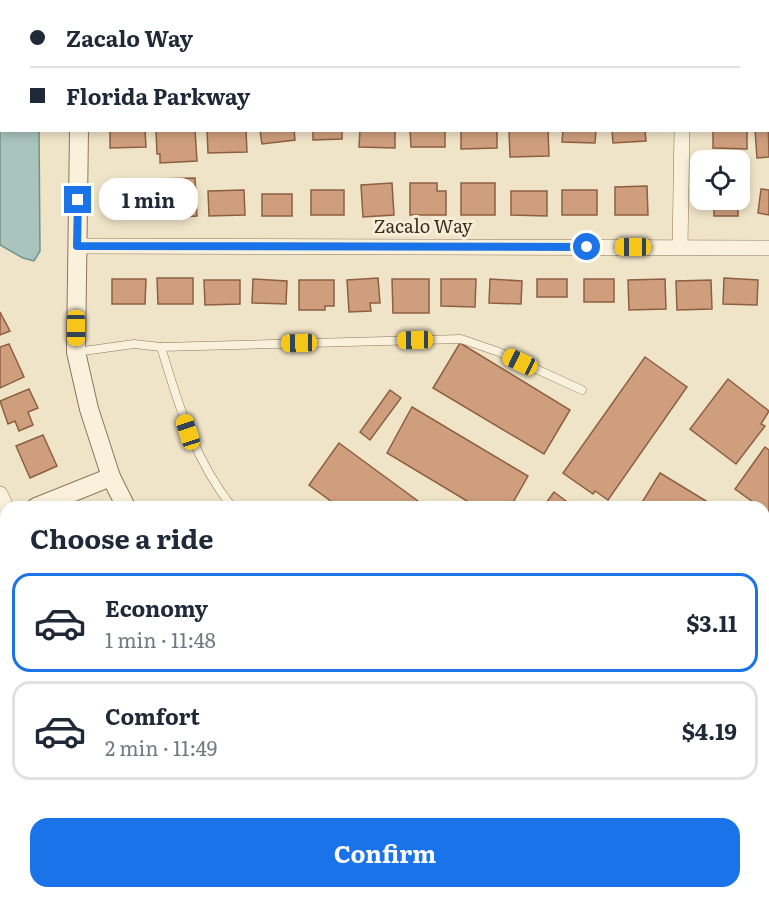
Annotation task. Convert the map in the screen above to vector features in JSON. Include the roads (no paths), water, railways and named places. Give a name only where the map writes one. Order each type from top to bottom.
[{"type":"street","points":[[79,132],[76,351],[88,409],[111,477],[123,501]]},
{"type":"street","points":[[680,247],[682,132]]},
{"type":"street","name":"Zacalo Way","points":[[77,246],[769,248]]},
{"type":"street","points":[[51,501],[111,477]]},
{"type":"lane","points":[[76,351],[134,344],[160,347],[461,339],[499,352],[582,390]]},
{"type":"lane","points":[[160,347],[188,432],[207,470],[228,501]]},
{"type":"water","points":[[0,132],[39,132],[40,251],[34,261],[23,258],[0,245]]}]
